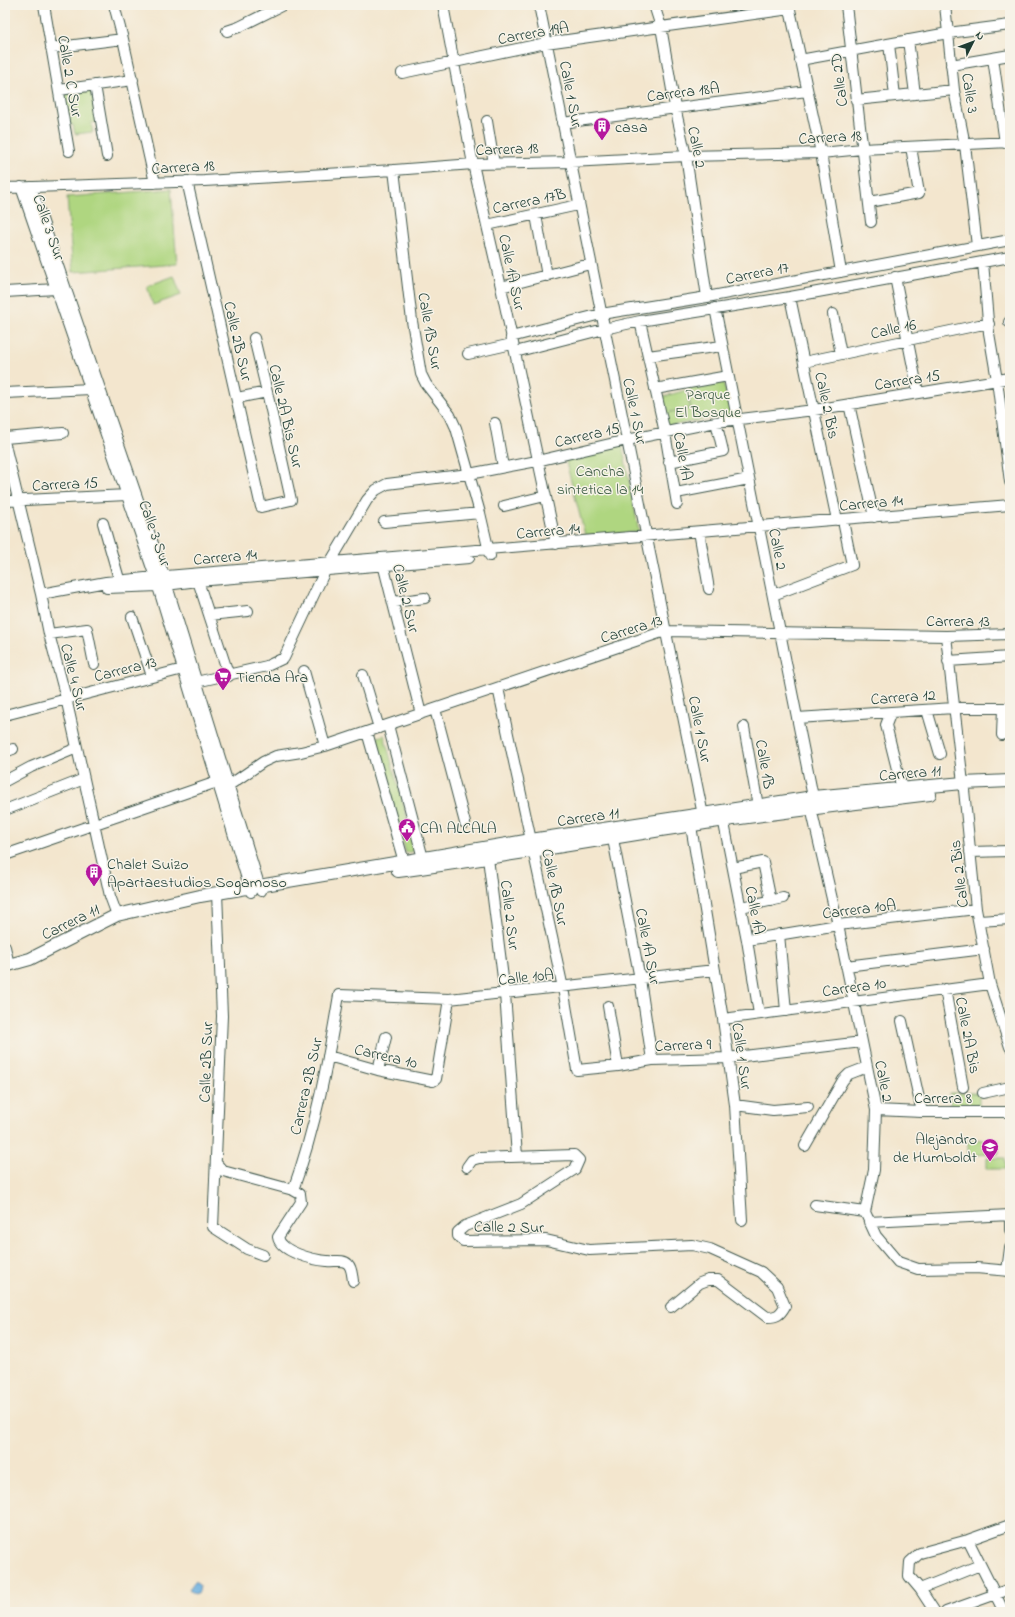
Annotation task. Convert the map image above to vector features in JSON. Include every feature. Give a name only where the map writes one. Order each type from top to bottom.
[{"type":"main road","name":"Carrera 11","points":[[723,816],[758,806],[812,802],[1010,781]]},
{"type":"main road","name":"Carrera 11","points":[[7,966],[30,959],[117,915],[218,895],[902,789],[963,787],[1010,788]]},
{"type":"main road","name":"Carrera 11","points":[[255,889],[404,862],[424,863],[488,858],[532,846],[613,839],[691,826],[704,819]]},
{"type":"street","name":"Calle 2 C Sur","points":[[44,5],[69,151]]},
{"type":"street","points":[[114,5],[133,80],[156,183]]},
{"type":"street","points":[[226,31],[239,28],[283,5]]},
{"type":"street","name":"Calle 1A Sur","points":[[443,5],[473,164],[556,544]]},
{"type":"street","name":"Calle 1 Sur","points":[[539,5],[578,205],[704,819]]},
{"type":"street","name":"Calle 2","points":[[654,5],[660,27],[686,156],[707,297]]},
{"type":"street","name":"Calle 2D","points":[[846,5],[850,51],[871,222]]},
{"type":"street","name":"Calle 3","points":[[944,5],[954,90],[965,145],[977,246]]},
{"type":"street","points":[[790,7],[820,153],[841,272]]},
{"type":"street","name":"Carrera 19A","points":[[402,74],[546,43],[790,7]]},
{"type":"street","points":[[800,60],[948,33],[1010,25]]},
{"type":"street","points":[[51,48],[123,39]]},
{"type":"street","points":[[908,40],[916,94]]},
{"type":"street","points":[[889,44],[895,96]]},
{"type":"street","points":[[951,65],[1010,55]]},
{"type":"street","points":[[993,58],[1008,142]]},
{"type":"street","points":[[59,90],[133,80]]},
{"type":"street","points":[[95,85],[107,156]]},
{"type":"street","points":[[856,100],[954,90]]},
{"type":"street","name":"Carrera 18A","points":[[562,123],[675,107],[808,91]]},
{"type":"street","points":[[487,121],[494,164]]},
{"type":"street","name":"Carrera 18","points":[[5,188],[156,183],[394,170],[473,164],[570,162],[686,156],[820,153],[910,146],[965,145],[1008,142]]},
{"type":"street","points":[[869,202],[918,193],[910,146]]},
{"type":"street","name":"Calle 1B Sur","points":[[394,170],[412,321],[421,374],[426,384],[450,415],[456,428],[480,513],[489,553]]},
{"type":"street","name":"Calle 2B Sur","points":[[187,181],[261,507]]},
{"type":"street","name":"Calle 3 Sur","points":[[21,187],[56,289],[87,366],[90,389],[127,495],[161,581],[183,669],[218,782],[255,889]]},
{"type":"street","name":"Calle 3 Sur","points":[[31,187],[87,366],[196,682],[228,786],[255,889]]},
{"type":"street","name":"Carrera 17B","points":[[487,225],[578,205]]},
{"type":"street","points":[[536,215],[547,276]]},
{"type":"street","name":"Carrera 17","points":[[513,344],[601,314],[707,297],[1010,240]]},
{"type":"street","name":"Carrera 17","points":[[513,344],[715,308],[790,297],[1010,257]]},
{"type":"street","points":[[983,262],[989,324],[1010,482]]},
{"type":"street","points":[[501,287],[590,264]]},
{"type":"street","points":[[895,277],[906,341],[918,392]]},
{"type":"street","points":[[5,292],[56,289]]},
{"type":"street","name":"Calle 2 Bis","points":[[773,595],[852,565],[840,523],[790,297]]},
{"type":"street","name":"Calle 2","points":[[715,308],[773,595],[812,802],[876,1110],[874,1170],[867,1217]]},
{"type":"street","points":[[833,314],[841,354]]},
{"type":"street","name":"Calle 1A","points":[[640,321],[678,504]]},
{"type":"street","name":"Calle 16","points":[[804,362],[989,324]]},
{"type":"street","name":"Calle 2A Bis Sur","points":[[254,338],[291,500],[261,507]]},
{"type":"street","points":[[468,354],[513,344]]},
{"type":"street","points":[[648,356],[722,346]]},
{"type":"street","points":[[655,389],[728,376]]},
{"type":"street","name":"Carrera 15","points":[[196,682],[230,676],[267,666],[284,658],[328,567],[367,500],[376,490],[387,484],[469,474],[537,461],[627,440],[716,422],[814,410],[1010,378]]},
{"type":"street","points":[[5,394],[90,389]]},
{"type":"street","points":[[237,398],[267,392]]},
{"type":"street","points":[[849,404],[874,517]]},
{"type":"street","points":[[669,462],[722,451],[716,422]]},
{"type":"street","points":[[496,424],[503,467]]},
{"type":"street","points":[[5,438],[63,433]]},
{"type":"street","name":"Calle 4 Sur","points":[[5,445],[41,594],[49,634],[66,698],[110,896],[117,915]]},
{"type":"street","points":[[676,493],[749,478]]},
{"type":"street","name":"Carrera 15","points":[[5,501],[127,495]]},
{"type":"street","points":[[504,506],[545,496]]},
{"type":"street","name":"Carrera 14","points":[[840,523],[874,517],[1010,505]]},
{"type":"street","name":"Carrera 14","points":[[41,594],[89,586],[383,563],[840,523],[1010,512]]},
{"type":"street","points":[[384,522],[480,513]]},
{"type":"street","points":[[103,523],[121,584]]},
{"type":"street","name":"Carrera 14","points":[[647,539],[700,537],[759,530]]},
{"type":"street","points":[[700,537],[710,589]]},
{"type":"street","name":"Carrera 14","points":[[489,553],[556,544],[591,544]]},
{"type":"street","name":"Calle 2 Sur","points":[[383,563],[421,714]]},
{"type":"street","name":"Carrera 14","points":[[161,581],[198,581],[328,567]]},
{"type":"street","points":[[198,581],[230,676]]},
{"type":"street","points":[[392,602],[425,598]]},
{"type":"street","points":[[210,615],[248,611]]},
{"type":"street","points":[[132,617],[152,676]]},
{"type":"street","points":[[49,634],[87,629],[94,664]]},
{"type":"street","name":"Carrera 13","points":[[228,786],[263,762],[276,756],[325,746],[666,631],[946,636],[1010,634]]},
{"type":"street","name":"Calle 2 Bis","points":[[946,636],[976,909],[990,984],[1010,1047]]},
{"type":"street","points":[[948,661],[1010,657]]},
{"type":"street","name":"Carrera 13","points":[[5,715],[183,669]]},
{"type":"street","points":[[304,671],[325,746]]},
{"type":"street","points":[[363,675],[384,726],[424,863]]},
{"type":"street","name":"Calle 1B Sur","points":[[498,688],[563,988],[577,1070]]},
{"type":"street","name":"Carrera 12","points":[[797,718],[954,708],[1007,708]]},
{"type":"street","points":[[1002,735],[1007,708]]},
{"type":"street","points":[[435,709],[465,823]]},
{"type":"street","points":[[927,710],[940,754]]},
{"type":"street","points":[[891,712],[886,725],[902,789]]},
{"type":"street","name":"Calle 1B","points":[[744,727],[758,806]]},
{"type":"street","points":[[367,732],[404,862]]},
{"type":"street","points":[[5,781],[31,767],[77,748]]},
{"type":"street","points":[[5,810],[84,779]]},
{"type":"street","points":[[5,855],[218,782]]},
{"type":"street","name":"Calle 1A","points":[[723,816],[741,907],[759,1014]]},
{"type":"street","name":"Calle 1 Sur","points":[[691,826],[723,1019],[727,1058],[735,1105],[742,1220]]},
{"type":"street","name":"Calle 1A Sur","points":[[613,839],[640,979],[652,1060]]},
{"type":"street","points":[[970,852],[1010,851]]},
{"type":"street","name":"Calle 2 Sur","points":[[488,858],[505,994],[518,1156],[574,1155],[579,1160],[575,1169],[521,1204],[465,1226],[458,1232],[458,1236],[462,1241],[546,1240],[589,1250],[692,1245],[710,1249],[761,1272],[777,1287],[785,1306],[780,1314],[774,1317],[767,1317],[718,1280],[708,1280],[700,1283],[671,1307]]},
{"type":"street","points":[[733,868],[763,862],[771,901]]},
{"type":"street","name":"Calle 2B Sur","points":[[218,895],[222,1016],[213,1227],[247,1250],[264,1254]]},
{"type":"street","points":[[741,907],[783,898]]},
{"type":"street","name":"Carrera 10A","points":[[747,940],[838,925],[976,909]]},
{"type":"street","points":[[979,921],[1010,919]]},
{"type":"street","name":"Calle 1A","points":[[779,934],[786,1011]]},
{"type":"street","points":[[5,947],[7,966]]},
{"type":"street","points":[[846,966],[984,949]]},
{"type":"street","name":"Calle 10A","points":[[340,995],[449,1000],[715,970]]},
{"type":"street","name":"Carrera 10","points":[[723,1019],[990,984]]},
{"type":"street","name":"Calle 2A Bis","points":[[944,989],[963,1087]]},
{"type":"street","name":"Carrera 2B Sur","points":[[295,1186],[310,1134],[340,995]]},
{"type":"street","name":"Carrera 10","points":[[328,1056],[378,1070],[433,1081],[436,1079],[449,1000]]},
{"type":"street","points":[[608,1006],[618,1066]]},
{"type":"street","points":[[902,1021],[922,1112]]},
{"type":"street","points":[[378,1070],[386,1037]]},
{"type":"street","name":"Carrera 9","points":[[577,1070],[618,1066],[652,1060],[727,1058],[862,1042]]},
{"type":"street","points":[[805,1146],[843,1080],[849,1074],[867,1067]]},
{"type":"street","points":[[983,1093],[1010,1087]]},
{"type":"street","points":[[735,1105],[773,1110],[808,1107]]},
{"type":"street","name":"Carrera 8","points":[[876,1110],[922,1112],[1010,1112]]},
{"type":"street","points":[[467,1167],[472,1160],[479,1158],[518,1156]]},
{"type":"street","points":[[216,1163],[223,1170],[295,1186],[300,1194],[301,1202],[278,1237],[278,1241],[284,1248],[313,1259],[329,1262],[347,1262],[351,1268],[353,1281]]},
{"type":"street","points":[[815,1205],[867,1217],[1010,1215],[1010,1230]]},
{"type":"street","points":[[867,1217],[876,1236],[898,1262],[918,1269],[976,1268],[1008,1271],[1010,1248]]},
{"type":"street","points":[[935,1612],[920,1589],[909,1576],[910,1562],[920,1553],[968,1540],[1010,1525]]},
{"type":"street","points":[[968,1540],[1004,1612]]},
{"type":"street","points":[[920,1589],[980,1565]]},
{"type":"street","points":[[946,1612],[1010,1589]]},
{"type":"green space","points":[[92,90],[97,122],[91,123],[93,132],[75,134],[73,125],[68,125],[63,94]]},
{"type":"green space","points":[[171,189],[177,264],[73,272],[67,197]]},
{"type":"green space","points":[[174,276],[181,295],[153,305],[147,286]]},
{"type":"green space","name":"Parque El Bosque","points":[[723,382],[732,414],[665,427],[662,397],[686,390],[690,408],[670,412],[691,409],[688,388]]},
{"type":"green space","name":"Cancha sintetica la 14","points":[[622,444],[639,532],[585,535],[565,458]]},
{"type":"green space","points":[[384,735],[416,850],[406,853],[373,739]]},
{"type":"green space","points":[[950,1093],[979,1093],[979,1109],[950,1108]]},
{"type":"green space","points":[[998,1139],[999,1154],[968,1155],[968,1140]]},
{"type":"green space","points":[[987,1158],[1005,1158],[1006,1169],[987,1169]]},
{"type":"water","points":[[195,1581],[200,1586],[199,1592],[195,1594],[189,1589]]},
{"type":"place","name":"casa","points":[[602,141]]},
{"type":"place","name":"Tienda Ara","points":[[223,691]]},
{"type":"place","name":"CAI ALCALA","points":[[407,842]]},
{"type":"place","name":"Chalet Suizo Apartaestudios Sogamoso","points":[[94,887]]},
{"type":"place","name":"Alejandro de Humboldt","points":[[990,1162]]}]
